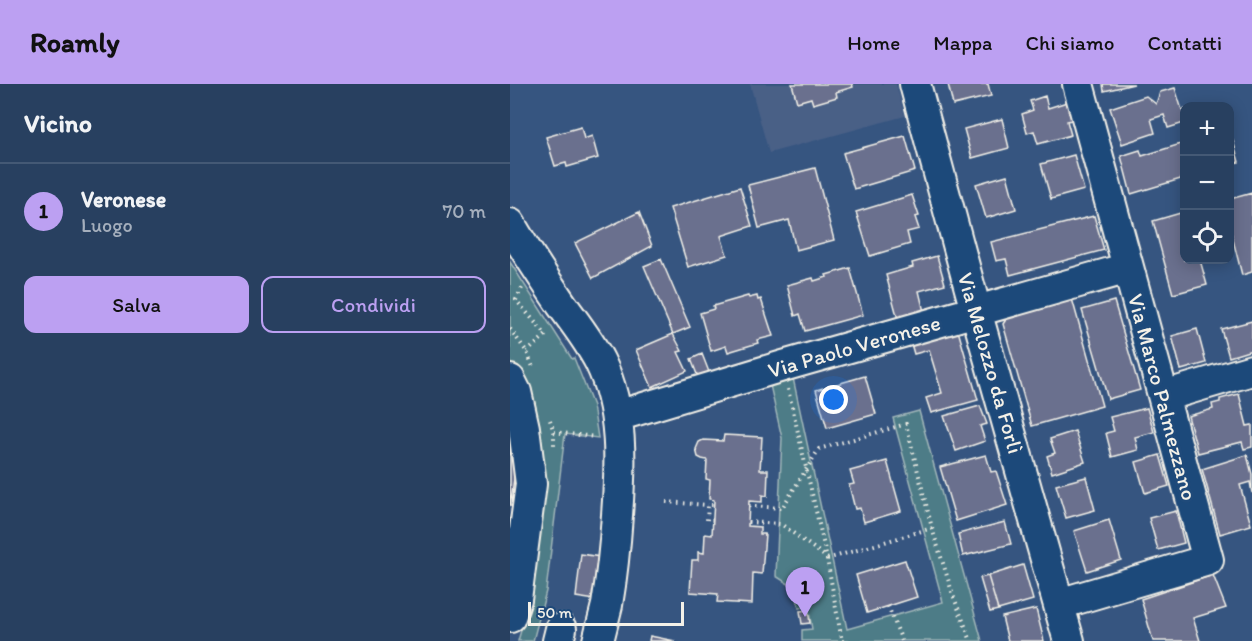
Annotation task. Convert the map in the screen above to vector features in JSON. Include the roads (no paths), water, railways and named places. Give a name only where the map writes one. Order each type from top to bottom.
[{"type":"street","name":"Via Melozzo da Forlì","points":[[915,84],[1069,641]]},
{"type":"street","name":"Via Marco Palmezzano","points":[[1059,604],[1208,560],[1078,84]]},
{"type":"street","points":[[510,224],[534,264],[599,360],[610,388],[607,427],[619,437],[620,470],[614,557],[598,641]]},
{"type":"street","name":"Via Paolo Veronese","points":[[607,427],[783,366],[1128,268]]},
{"type":"street","points":[[1164,396],[1252,370]]},
{"type":"street","points":[[510,380],[516,392],[517,427],[531,484],[516,599],[510,617]]},
{"type":"place","name":"Veronese","points":[[805,617]]}]
